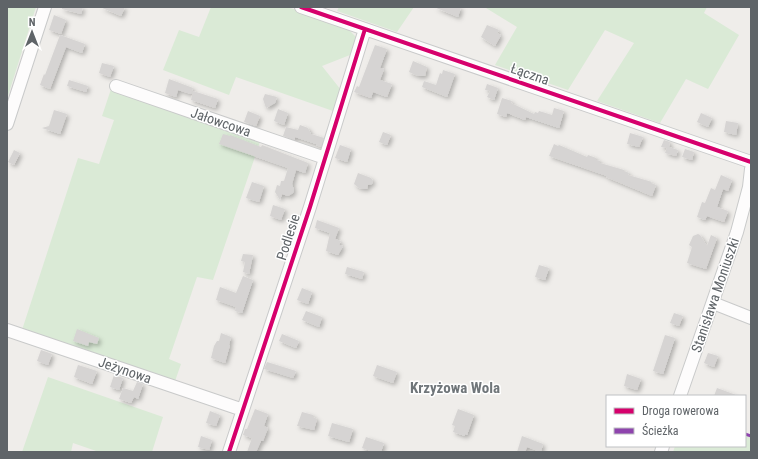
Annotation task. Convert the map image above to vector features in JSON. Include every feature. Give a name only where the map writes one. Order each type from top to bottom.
[{"type":"street","points":[[7,124],[45,7]]},
{"type":"street","name":"Łączna","points":[[301,7],[751,162]]},
{"type":"street","name":"Podlesie","points":[[229,452],[325,158],[365,28]]},
{"type":"street","name":"Jałowcowa","points":[[116,86],[325,158]]},
{"type":"street","name":"Stanisława Moniuszki","points":[[680,395],[747,211],[751,169]]},
{"type":"street","points":[[713,303],[751,318]]},
{"type":"street","name":"Jeżynowa","points":[[7,330],[243,410]]},
{"type":"green space","points":[[7,7],[36,7],[7,99]]},
{"type":"green space","points":[[211,7],[287,7],[344,25],[357,38],[350,55],[322,66],[341,90],[333,111],[236,77],[229,95],[163,70],[179,30],[199,37]]},
{"type":"green space","points":[[339,7],[414,7],[397,32],[337,11]]},
{"type":"green space","points":[[707,7],[704,13],[739,35],[708,89],[686,79],[660,123],[597,101],[634,43],[605,30],[568,90],[495,65],[517,27],[486,8]]},
{"type":"green space","points":[[111,89],[261,139],[213,280],[197,277],[169,359],[181,364],[174,384],[22,330],[78,158],[99,164],[114,120],[102,116]]},
{"type":"green space","points":[[48,377],[163,417],[152,452],[99,452],[73,443],[71,452],[22,452]]},
{"type":"green space","points":[[746,434],[751,436],[751,452],[673,452],[675,447],[746,447]]},
{"type":"building","points":[[62,7],[83,7],[81,14],[62,9]]},
{"type":"building","points":[[100,7],[125,7],[121,16]]},
{"type":"building","points":[[434,7],[461,7],[458,17]]},
{"type":"building","points":[[54,15],[66,20],[61,34],[49,30]]},
{"type":"building","points":[[487,25],[499,30],[497,33],[501,35],[495,46],[481,37]]},
{"type":"building","points":[[60,35],[85,44],[82,53],[66,47],[50,89],[40,85]]},
{"type":"building","points":[[375,45],[387,49],[380,68],[384,69],[380,80],[392,84],[387,97],[373,92],[371,98],[354,92],[357,86],[359,87]]},
{"type":"building","points":[[413,61],[427,67],[425,76],[418,76],[409,72]]},
{"type":"building","points":[[102,63],[114,66],[110,77],[99,73]]},
{"type":"building","points":[[443,70],[455,74],[447,97],[422,87],[424,81],[436,85],[440,73],[442,74]]},
{"type":"building","points":[[169,79],[193,88],[191,94],[178,90],[176,97],[165,93]]},
{"type":"building","points":[[69,80],[88,86],[86,92],[67,86]]},
{"type":"building","points":[[487,84],[498,88],[494,100],[487,97],[490,91],[485,90]]},
{"type":"building","points":[[193,91],[218,99],[215,108],[191,100]]},
{"type":"building","points":[[265,94],[277,97],[275,103],[266,108],[263,99]]},
{"type":"building","points":[[502,98],[512,101],[511,103],[534,114],[535,112],[538,113],[539,111],[552,115],[554,108],[564,111],[559,128],[526,117],[525,120],[507,113],[506,117],[497,114]]},
{"type":"building","points":[[278,109],[288,113],[284,125],[274,121]]},
{"type":"building","points":[[54,110],[67,114],[60,134],[42,128],[49,126]]},
{"type":"building","points":[[248,111],[260,116],[256,126],[244,122]]},
{"type":"building","points":[[701,113],[712,118],[708,127],[697,122]]},
{"type":"building","points":[[726,121],[738,123],[736,135],[724,132]]},
{"type":"building","points":[[300,125],[308,128],[311,134],[324,138],[321,147],[295,137],[295,140],[283,136],[286,127],[298,130]]},
{"type":"building","points":[[383,132],[391,135],[387,145],[379,142]]},
{"type":"building","points":[[630,133],[643,137],[639,147],[627,144]]},
{"type":"building","points":[[223,134],[230,135],[261,147],[262,145],[308,163],[305,173],[296,170],[292,184],[294,190],[293,193],[288,196],[282,194],[280,200],[275,192],[277,185],[280,186],[281,181],[284,181],[288,168],[219,144]]},
{"type":"building","points":[[664,140],[670,142],[669,147],[678,150],[676,156],[665,153],[667,148],[661,147]]},
{"type":"building","points":[[554,144],[587,157],[588,155],[596,158],[596,160],[600,161],[600,163],[624,170],[629,173],[628,175],[652,182],[651,183],[656,185],[652,196],[606,177],[607,176],[549,156]]},
{"type":"building","points":[[340,145],[351,149],[347,162],[335,158]]},
{"type":"building","points":[[685,149],[694,152],[692,160],[682,157]]},
{"type":"building","points":[[14,150],[20,153],[14,165],[8,162]]},
{"type":"building","points":[[358,173],[371,178],[373,181],[372,184],[368,185],[367,189],[359,188],[354,184]]},
{"type":"building","points":[[721,175],[732,180],[728,191],[723,189],[717,207],[728,211],[724,222],[707,216],[705,220],[697,217],[702,202],[705,203],[711,188],[715,190]]},
{"type":"building","points":[[252,182],[264,186],[259,202],[246,198]]},
{"type":"building","points":[[273,205],[285,209],[281,220],[270,216]]},
{"type":"building","points":[[317,220],[339,228],[335,239],[341,241],[339,245],[343,246],[338,255],[326,251],[330,233],[315,228]]},
{"type":"building","points":[[698,234],[707,246],[711,235],[717,238],[706,269],[687,263],[692,247],[689,245],[693,236]]},
{"type":"building","points":[[243,254],[253,255],[249,274],[243,272],[245,262],[241,261]]},
{"type":"building","points":[[539,265],[549,268],[545,280],[535,277]]},
{"type":"building","points":[[347,267],[364,272],[362,279],[345,274]]},
{"type":"building","points":[[243,276],[253,280],[242,313],[235,311],[236,307],[216,300],[220,287],[236,293]]},
{"type":"building","points":[[302,288],[312,292],[308,304],[297,300]]},
{"type":"building","points":[[306,311],[322,317],[319,327],[302,320]]},
{"type":"building","points":[[674,313],[683,316],[679,326],[670,323]]},
{"type":"building","points":[[77,329],[99,338],[97,344],[89,342],[88,346],[73,341]]},
{"type":"building","points":[[221,333],[231,337],[225,363],[211,358],[214,346],[217,341],[219,341]]},
{"type":"building","points":[[282,334],[299,341],[296,348],[279,341]]},
{"type":"building","points":[[665,335],[675,338],[663,374],[653,371]]},
{"type":"building","points":[[41,350],[52,354],[48,365],[37,361]]},
{"type":"building","points":[[708,353],[718,356],[714,367],[704,363]]},
{"type":"building","points":[[267,362],[296,371],[293,378],[264,369]]},
{"type":"building","points":[[78,365],[97,371],[92,384],[74,377]]},
{"type":"building","points":[[377,365],[397,372],[393,383],[373,376]]},
{"type":"building","points":[[627,374],[641,379],[637,390],[624,386]]},
{"type":"building","points":[[114,375],[123,378],[119,390],[110,387]]},
{"type":"building","points":[[137,382],[143,384],[138,399],[134,397],[131,403],[119,399],[123,388],[133,391]]},
{"type":"building","points":[[717,388],[736,395],[714,395]]},
{"type":"building","points":[[255,409],[268,414],[264,426],[268,428],[263,441],[261,441],[256,452],[247,452],[252,438],[243,435]]},
{"type":"building","points":[[458,409],[474,415],[467,435],[465,434],[465,436],[453,432],[455,426],[452,425]]},
{"type":"building","points":[[210,411],[220,415],[216,426],[206,423]]},
{"type":"building","points":[[302,412],[313,415],[313,417],[317,419],[314,430],[297,426]]},
{"type":"building","points":[[332,423],[353,429],[349,442],[328,436]]},
{"type":"building","points":[[201,436],[212,440],[209,450],[198,447]]},
{"type":"building","points":[[522,436],[543,444],[541,452],[527,447],[525,452],[517,452]]},
{"type":"building","points":[[366,437],[384,443],[381,452],[374,452],[362,448]]},
{"type":"marked path","points":[[746,434],[751,436]]},
{"type":"cycle path","points":[[301,7],[751,162]]},
{"type":"cycle path","points":[[229,452],[310,207],[365,29]]},
{"type":"district","name":"Krzyżowa Wola","points":[[455,388]]}]
